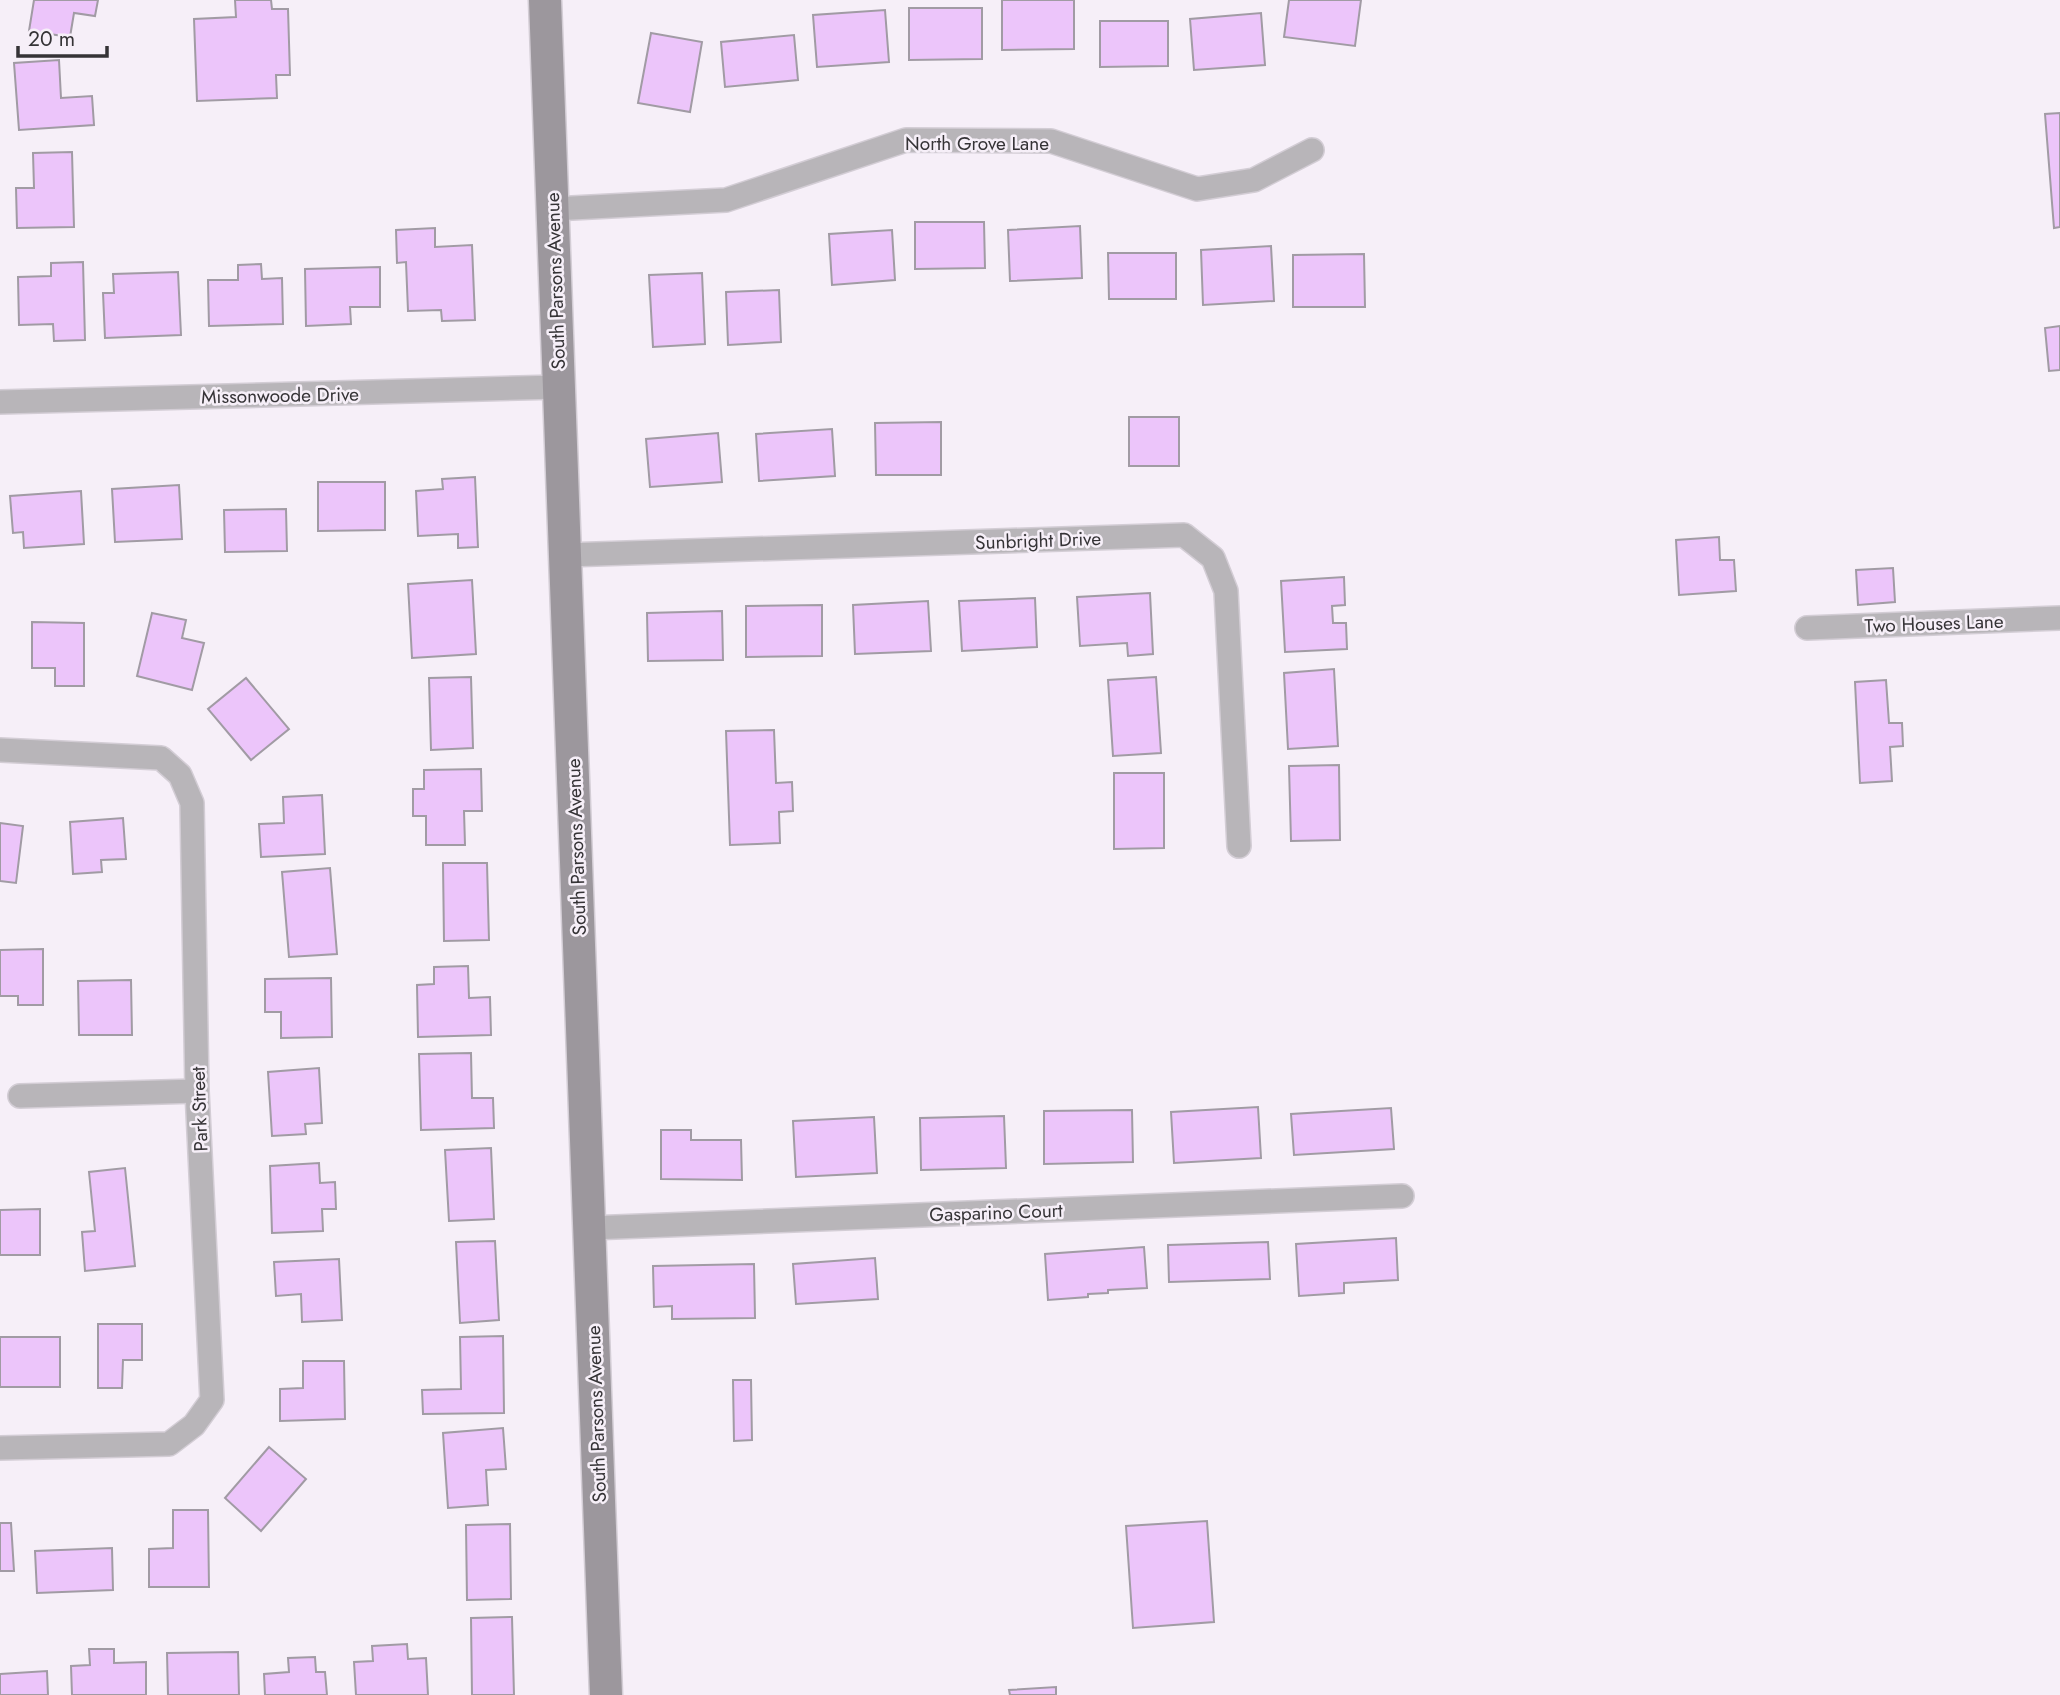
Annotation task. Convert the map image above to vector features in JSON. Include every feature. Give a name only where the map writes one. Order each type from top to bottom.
[{"type":"street","name":"South Parsons Avenue","points":[[545,0],[606,1695]]},
{"type":"street","name":"North Grove Lane","points":[[553,209],[726,200],[906,140],[1051,141],[1197,189],[1254,180],[1312,150]]},
{"type":"street","name":"Missonwoode Drive","points":[[0,402],[559,387]]},
{"type":"street","name":"Sunbright Drive","points":[[566,555],[1184,536],[1213,558],[1226,591],[1239,846]]},
{"type":"street","name":"Two Houses Lane","points":[[1808,628],[2060,618]]},
{"type":"street","name":"Park Street","points":[[0,750],[160,758],[180,775],[192,803],[197,1091],[212,1400],[194,1425],[169,1444],[0,1448]]},
{"type":"street","points":[[20,1096],[197,1091]]},
{"type":"street","name":"Gasparino Court","points":[[590,1228],[1402,1196]]},
{"type":"building","points":[[34,0],[98,0],[95,16],[74,13],[70,37],[29,31]]},
{"type":"building","points":[[235,0],[271,0],[272,9],[288,9],[290,75],[276,75],[277,98],[197,101],[194,19],[236,17]]},
{"type":"building","points":[[1002,0],[1074,0],[1074,49],[1002,50]]},
{"type":"building","points":[[1289,0],[1361,0],[1355,46],[1284,37]]},
{"type":"building","points":[[909,8],[982,8],[982,59],[909,60]]},
{"type":"building","points":[[885,10],[889,62],[817,67],[813,15]]},
{"type":"building","points":[[1261,13],[1265,65],[1194,70],[1190,19]]},
{"type":"building","points":[[1100,21],[1168,21],[1168,66],[1100,67]]},
{"type":"building","points":[[651,33],[702,42],[690,112],[638,103]]},
{"type":"building","points":[[794,35],[798,80],[725,87],[721,42]]},
{"type":"building","points":[[59,60],[61,98],[92,96],[94,125],[19,130],[14,63]]},
{"type":"building","points":[[2060,113],[2060,227],[2054,228],[2045,114]]},
{"type":"building","points":[[72,152],[74,227],[17,228],[16,188],[34,188],[33,153]]},
{"type":"building","points":[[915,222],[984,222],[985,268],[915,269]]},
{"type":"building","points":[[1080,226],[1082,278],[1010,281],[1008,230]]},
{"type":"building","points":[[435,228],[435,247],[472,245],[475,320],[442,321],[441,310],[408,311],[406,262],[397,263],[396,230]]},
{"type":"building","points":[[892,230],[895,280],[832,285],[829,234]]},
{"type":"building","points":[[1271,246],[1274,301],[1203,305],[1201,250]]},
{"type":"building","points":[[1108,253],[1176,253],[1176,299],[1109,299]]},
{"type":"building","points":[[1364,254],[1365,307],[1293,307],[1293,255]]},
{"type":"building","points":[[83,262],[85,340],[54,341],[53,324],[19,325],[18,277],[51,276],[51,263]]},
{"type":"building","points":[[261,264],[262,279],[282,278],[283,324],[209,326],[208,280],[238,280],[238,265]]},
{"type":"building","points":[[380,267],[380,307],[350,307],[351,324],[306,326],[305,269]]},
{"type":"building","points":[[178,272],[181,335],[105,338],[103,293],[114,293],[113,274]]},
{"type":"building","points":[[702,273],[705,344],[653,347],[649,275]]},
{"type":"building","points":[[779,290],[781,342],[728,345],[726,292]]},
{"type":"building","points":[[2060,326],[2060,370],[2049,371],[2045,328]]},
{"type":"building","points":[[1129,417],[1179,417],[1179,466],[1129,466]]},
{"type":"building","points":[[941,422],[941,475],[876,475],[875,423]]},
{"type":"building","points":[[832,429],[835,476],[759,481],[756,434]]},
{"type":"building","points":[[718,433],[722,482],[650,487],[646,439]]},
{"type":"building","points":[[475,477],[478,547],[458,548],[458,534],[418,536],[416,491],[443,489],[442,479]]},
{"type":"building","points":[[318,482],[385,482],[385,530],[318,531]]},
{"type":"building","points":[[179,485],[182,539],[115,542],[112,489]]},
{"type":"building","points":[[81,491],[84,544],[24,548],[23,532],[13,533],[10,496]]},
{"type":"building","points":[[286,509],[287,551],[225,552],[224,510]]},
{"type":"building","points":[[1719,537],[1720,560],[1734,560],[1736,591],[1679,595],[1676,540]]},
{"type":"building","points":[[1893,568],[1895,602],[1858,605],[1856,570]]},
{"type":"building","points":[[1344,577],[1345,605],[1332,606],[1333,623],[1346,623],[1347,649],[1285,652],[1281,581]]},
{"type":"building","points":[[472,580],[476,654],[412,658],[408,584]]},
{"type":"building","points":[[1150,593],[1153,654],[1128,656],[1127,643],[1080,646],[1077,597]]},
{"type":"building","points":[[1035,598],[1037,647],[962,651],[959,601]]},
{"type":"building","points":[[928,601],[931,651],[855,654],[853,605]]},
{"type":"building","points":[[822,605],[822,656],[746,657],[746,606]]},
{"type":"building","points":[[722,611],[723,660],[648,661],[647,613]]},
{"type":"building","points":[[152,613],[186,620],[182,638],[204,643],[192,690],[137,676]]},
{"type":"building","points":[[32,622],[84,623],[84,686],[55,686],[55,668],[32,668]]},
{"type":"building","points":[[1334,669],[1338,746],[1288,749],[1284,673]]},
{"type":"building","points":[[471,677],[473,748],[431,750],[429,678]]},
{"type":"building","points":[[1156,677],[1161,753],[1113,756],[1108,680]]},
{"type":"building","points":[[246,678],[289,729],[251,760],[208,709]]},
{"type":"building","points":[[1886,680],[1889,723],[1902,723],[1903,746],[1890,747],[1892,781],[1860,783],[1855,682]]},
{"type":"building","points":[[774,730],[776,783],[792,782],[793,811],[779,812],[780,843],[730,845],[726,731]]},
{"type":"building","points":[[1339,765],[1340,840],[1291,841],[1289,766]]},
{"type":"building","points":[[481,769],[482,811],[464,811],[465,845],[426,845],[426,816],[413,816],[413,789],[424,789],[424,770]]},
{"type":"building","points":[[1114,773],[1164,773],[1164,848],[1114,849]]},
{"type":"building","points":[[322,795],[325,854],[261,857],[259,824],[284,823],[283,797]]},
{"type":"building","points":[[123,818],[126,859],[101,860],[102,872],[73,874],[70,822]]},
{"type":"building","points":[[0,823],[23,826],[16,883],[0,881]]},
{"type":"building","points":[[443,863],[487,863],[489,940],[444,941]]},
{"type":"building","points":[[330,868],[337,954],[289,957],[282,872]]},
{"type":"building","points":[[43,949],[43,1005],[18,1005],[18,996],[0,996],[0,950]]},
{"type":"building","points":[[468,966],[469,998],[490,997],[491,1035],[418,1037],[417,985],[434,984],[434,967]]},
{"type":"building","points":[[331,978],[332,1037],[281,1038],[281,1012],[265,1012],[265,979]]},
{"type":"building","points":[[131,980],[132,1035],[79,1035],[78,981]]},
{"type":"building","points":[[471,1053],[472,1098],[493,1098],[494,1128],[421,1130],[419,1054]]},
{"type":"building","points":[[319,1068],[322,1123],[305,1124],[306,1134],[272,1136],[268,1072]]},
{"type":"building","points":[[1258,1107],[1261,1158],[1174,1163],[1171,1112]]},
{"type":"building","points":[[1391,1108],[1394,1149],[1294,1155],[1291,1114]]},
{"type":"building","points":[[1132,1110],[1133,1162],[1044,1164],[1044,1111]]},
{"type":"building","points":[[1004,1116],[1006,1168],[921,1170],[920,1118]]},
{"type":"building","points":[[874,1117],[877,1173],[796,1177],[793,1121]]},
{"type":"building","points":[[661,1130],[691,1130],[691,1140],[741,1140],[742,1180],[661,1179]]},
{"type":"building","points":[[491,1148],[494,1219],[449,1221],[445,1150]]},
{"type":"building","points":[[319,1163],[320,1183],[335,1182],[336,1209],[322,1209],[323,1231],[272,1233],[270,1166]]},
{"type":"building","points":[[125,1168],[135,1266],[85,1271],[82,1232],[95,1231],[89,1172]]},
{"type":"building","points":[[40,1209],[40,1255],[0,1255],[0,1210]]},
{"type":"building","points":[[1396,1238],[1398,1280],[1344,1283],[1344,1293],[1299,1296],[1296,1244]]},
{"type":"building","points":[[495,1241],[499,1320],[460,1323],[456,1242]]},
{"type":"building","points":[[1268,1242],[1270,1279],[1169,1282],[1168,1245]]},
{"type":"building","points":[[1144,1247],[1147,1288],[1108,1290],[1108,1293],[1088,1294],[1088,1297],[1048,1300],[1045,1254]]},
{"type":"building","points":[[875,1258],[878,1299],[796,1304],[793,1264]]},
{"type":"building","points":[[339,1259],[342,1320],[302,1322],[301,1294],[276,1296],[274,1262]]},
{"type":"building","points":[[754,1264],[755,1318],[672,1319],[672,1306],[654,1307],[653,1266]]},
{"type":"building","points":[[98,1324],[142,1324],[142,1360],[123,1360],[122,1388],[98,1388]]},
{"type":"building","points":[[503,1336],[504,1413],[423,1414],[422,1390],[461,1389],[460,1337]]},
{"type":"building","points":[[0,1337],[60,1337],[60,1387],[0,1387]]},
{"type":"building","points":[[303,1361],[344,1361],[345,1419],[280,1421],[280,1389],[303,1388]]},
{"type":"building","points":[[733,1380],[751,1380],[752,1440],[734,1441]]},
{"type":"building","points":[[503,1428],[506,1469],[486,1470],[488,1505],[448,1508],[443,1433]]},
{"type":"building","points":[[269,1447],[306,1479],[261,1531],[225,1498]]},
{"type":"building","points":[[173,1510],[208,1510],[209,1587],[149,1587],[149,1549],[173,1548]]},
{"type":"building","points":[[1207,1521],[1214,1622],[1133,1628],[1126,1526]]},
{"type":"building","points":[[0,1523],[11,1523],[14,1571],[0,1571]]},
{"type":"building","points":[[510,1524],[511,1599],[467,1600],[466,1525]]},
{"type":"building","points":[[112,1548],[113,1590],[37,1593],[35,1551]]},
{"type":"building","points":[[512,1617],[514,1695],[472,1695],[471,1618]]},
{"type":"building","points":[[407,1644],[408,1659],[426,1658],[428,1695],[356,1695],[354,1662],[373,1661],[372,1646]]},
{"type":"building","points":[[89,1649],[114,1649],[114,1663],[146,1662],[146,1695],[72,1695],[71,1666],[90,1665]]},
{"type":"building","points":[[238,1652],[239,1695],[168,1695],[167,1653]]},
{"type":"building","points":[[315,1657],[316,1672],[325,1672],[327,1695],[265,1695],[264,1674],[289,1672],[288,1658]]},
{"type":"building","points":[[47,1671],[48,1695],[0,1695],[0,1674]]},
{"type":"building","points":[[1056,1687],[1056,1695],[1010,1695],[1009,1690]]}]
